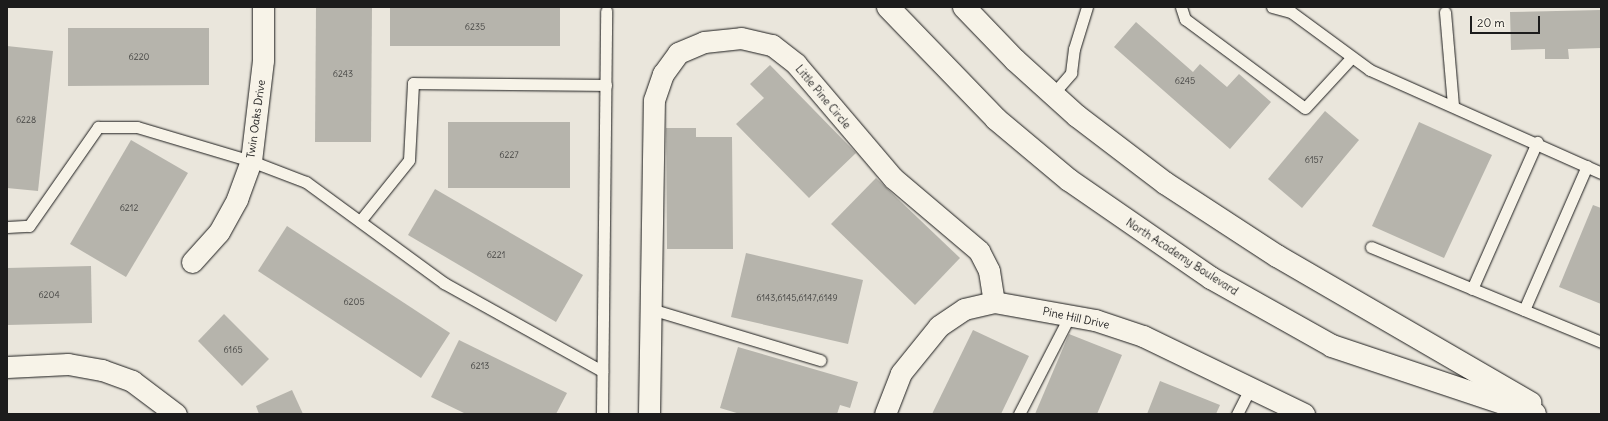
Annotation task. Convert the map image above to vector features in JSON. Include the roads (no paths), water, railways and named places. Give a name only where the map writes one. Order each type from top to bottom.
[{"type":"highway","name":"North Academy Boulevard","points":[[888,7],[1008,129],[1069,180],[1211,278],[1332,346],[1535,414]]},
{"type":"highway","points":[[964,7],[1015,60],[1053,94],[1165,183],[1277,256],[1549,414]]},
{"type":"street","name":"Twin Oaks Drive","points":[[192,262],[219,232],[238,199],[252,161],[263,60],[263,7]]},
{"type":"street","name":"Little Pine Circle","points":[[649,414],[654,100],[663,74],[678,53],[704,42],[741,38],[772,45],[796,64],[893,178],[979,251],[989,271],[994,302]]},
{"type":"street","name":"Pine Hill Drive","points":[[886,414],[901,373],[939,326],[964,309],[994,302],[1070,315],[1143,336],[1304,414]]},
{"type":"street","points":[[7,367],[68,364],[102,370],[132,381],[176,414]]},
{"type":"lane","points":[[1053,94],[1071,73],[1074,49],[1087,7]]},
{"type":"lane","points":[[1181,7],[1185,19],[1305,108],[1352,57]]},
{"type":"lane","points":[[1272,7],[1291,12],[1370,70],[1537,142],[1601,173]]},
{"type":"lane","points":[[602,414],[606,11]]},
{"type":"lane","points":[[1445,12],[1453,105]]},
{"type":"lane","points":[[360,221],[409,160],[413,83],[606,86]]},
{"type":"lane","points":[[7,227],[29,226],[98,127],[137,127],[252,161],[306,182],[444,283],[602,371]]},
{"type":"lane","points":[[1472,289],[1537,142]]},
{"type":"lane","points":[[1524,310],[1587,166]]},
{"type":"lane","points":[[1371,247],[1601,342]]},
{"type":"lane","points":[[651,309],[820,360]]},
{"type":"lane","points":[[1019,414],[1070,315]]},
{"type":"lane","points":[[1237,414],[1250,389]]}]
